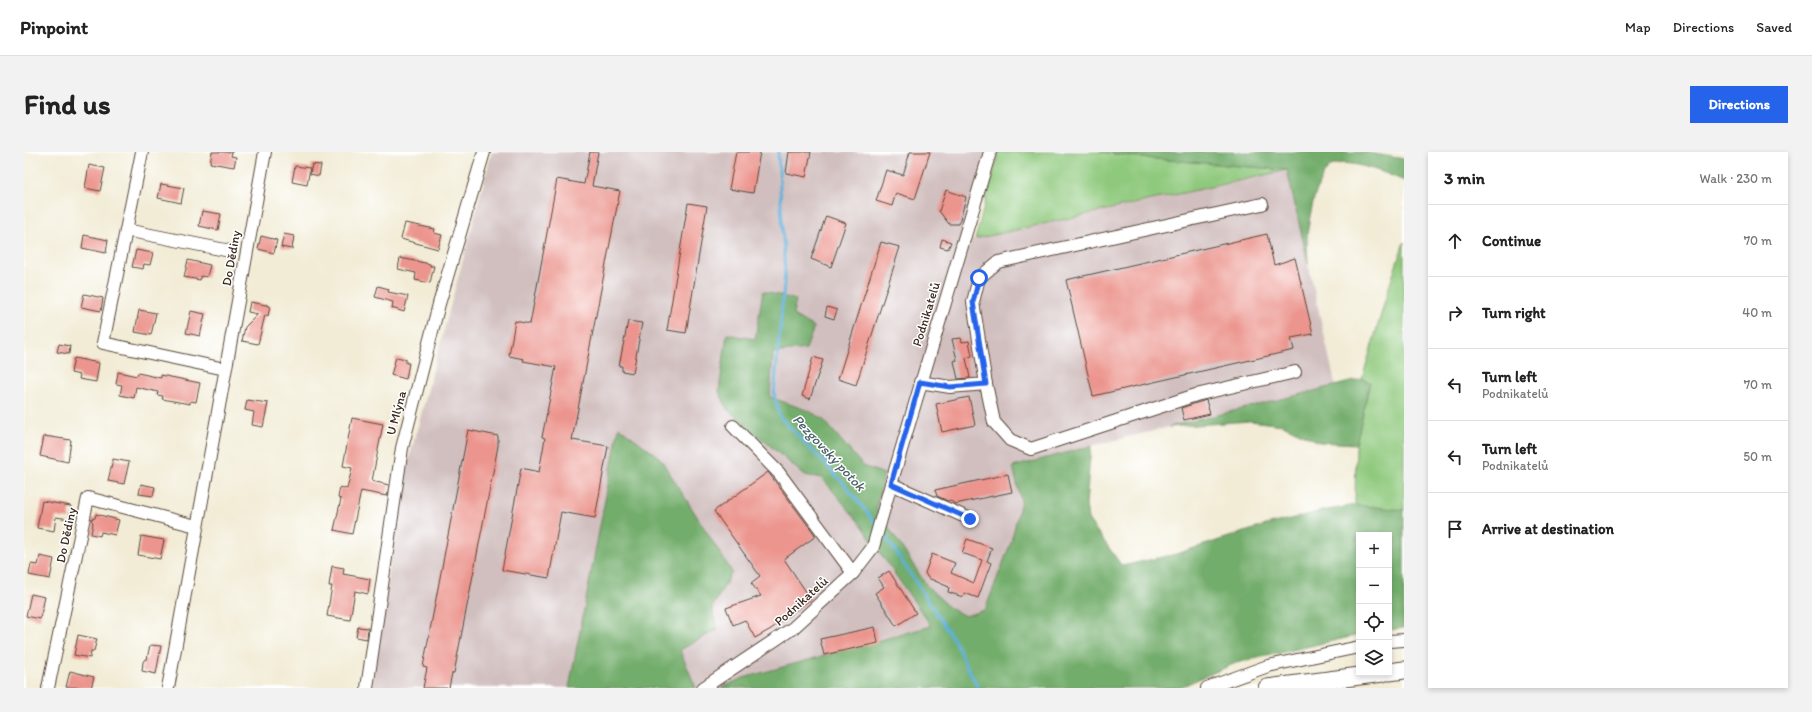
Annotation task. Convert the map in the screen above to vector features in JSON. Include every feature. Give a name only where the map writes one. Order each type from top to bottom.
[{"type":"highway","points":[[1392,672],[1404,670]]},
{"type":"highway","points":[[1267,688],[1361,676]]},
{"type":"street","points":[[142,152],[104,343],[225,369]]},
{"type":"street","name":"Do Dědiny","points":[[168,688],[196,526],[265,152]]},
{"type":"street","name":"U Mlýna","points":[[367,688],[402,448],[439,304],[484,152]]},
{"type":"street","name":"Podnikatelů","points":[[703,688],[793,628],[853,573],[873,547],[920,382],[990,152]]},
{"type":"street","points":[[1262,204],[998,262],[979,278],[973,302],[986,384],[994,422],[1010,440],[1031,449],[1196,394],[1295,372]]},
{"type":"street","name":"Do Dědiny","points":[[126,230],[230,251]]},
{"type":"street","points":[[920,382],[950,387],[986,384]]},
{"type":"street","points":[[733,426],[780,473],[853,573]]},
{"type":"street","points":[[891,484],[970,519]]},
{"type":"street","name":"Do Dědiny","points":[[48,688],[88,498],[196,526]]},
{"type":"street","points":[[1392,641],[1404,640]]},
{"type":"street","points":[[1207,688],[1268,666],[1356,648]]},
{"type":"shaded area","points":[[492,152],[990,152],[963,242],[1287,170],[1336,387],[1091,446],[1013,467],[1021,501],[1011,542],[985,610],[965,616],[950,608],[927,586],[876,508],[884,474],[863,466],[823,419],[809,411],[770,397],[773,353],[784,351],[793,315],[764,291],[755,339],[727,334],[804,475],[821,478],[858,521],[931,627],[743,678],[721,688],[696,688],[680,650],[717,630],[712,608],[732,572],[619,427],[569,688],[371,688],[401,489]]},
{"type":"green space","points":[[999,152],[1101,152],[1144,158],[1287,170],[975,239]]},
{"type":"green space","points":[[1101,152],[1364,152],[1404,159],[1404,181],[1358,165],[1340,163],[1327,169],[1318,187],[1311,210],[1307,238],[1308,263],[1287,170],[1144,158]]},
{"type":"green space","points":[[1404,242],[1404,510],[1399,510],[1355,505],[1356,444],[1370,382],[1362,379]]},
{"type":"green space","points":[[763,291],[796,300],[793,315],[814,327],[806,349],[773,353],[770,397],[809,411],[823,419],[863,466],[884,474],[876,508],[927,586],[950,608],[965,616],[985,610],[1011,542],[1021,501],[1013,467],[1091,446],[1086,504],[1088,519],[1122,566],[1176,554],[1266,525],[1322,511],[1355,505],[1404,510],[1404,628],[1392,630],[1392,532],[1356,532],[1356,636],[1236,663],[1178,688],[721,688],[743,678],[931,626],[858,521],[822,478],[804,475],[727,409],[719,391],[727,334],[755,339]]},
{"type":"green space","points":[[1362,379],[1370,382],[1356,444],[1319,442],[1283,425],[1250,421],[1169,427]]},
{"type":"green space","points":[[619,427],[660,458],[732,572],[712,608],[717,630],[680,650],[696,688],[569,688]]},
{"type":"building","points":[[212,152],[232,152],[231,156],[236,157],[234,167],[210,163]]},
{"type":"building","points":[[590,152],[598,152],[592,186],[620,191],[572,440],[608,446],[595,518],[561,512],[549,578],[502,570],[521,468],[539,472],[545,438],[542,437],[556,367],[523,361],[524,359],[509,356],[515,321],[530,324],[557,179],[584,184]]},
{"type":"building","points":[[736,152],[760,152],[753,193],[729,189]]},
{"type":"building","points":[[789,152],[811,152],[806,177],[786,173]]},
{"type":"building","points":[[910,152],[930,152],[915,199],[896,193],[892,206],[876,201],[886,170],[903,175]]},
{"type":"building","points":[[312,164],[321,165],[319,176],[310,174]]},
{"type":"building","points":[[89,165],[105,168],[100,191],[85,188]]},
{"type":"building","points":[[295,166],[310,168],[307,185],[292,182]]},
{"type":"building","points":[[161,184],[184,188],[181,203],[158,198]]},
{"type":"building","points":[[946,190],[966,197],[959,224],[949,224],[939,211]]},
{"type":"building","points":[[688,203],[707,206],[686,333],[667,330]]},
{"type":"building","points":[[202,211],[221,214],[218,230],[199,226]]},
{"type":"building","points":[[826,216],[846,223],[831,267],[811,259]]},
{"type":"building","points":[[405,223],[435,229],[434,233],[442,235],[438,249],[401,239]]},
{"type":"building","points":[[284,234],[294,236],[292,249],[281,247]]},
{"type":"building","points":[[1267,234],[1274,265],[1295,258],[1313,334],[1291,338],[1294,350],[1093,396],[1066,280]]},
{"type":"building","points":[[84,235],[108,240],[106,253],[82,248]]},
{"type":"building","points":[[261,236],[277,240],[274,253],[258,249]]},
{"type":"building","points":[[942,239],[951,242],[948,249],[940,247]]},
{"type":"building","points":[[881,242],[900,247],[856,385],[838,379]]},
{"type":"building","points":[[136,250],[153,253],[150,265],[144,264],[143,269],[132,267]]},
{"type":"building","points":[[400,258],[434,266],[430,283],[415,280],[416,273],[398,269]]},
{"type":"building","points":[[188,260],[210,265],[207,277],[201,276],[200,280],[184,277]]},
{"type":"building","points":[[378,286],[389,289],[388,292],[408,296],[404,312],[392,308],[393,302],[375,297]]},
{"type":"building","points":[[84,294],[103,298],[101,311],[81,307]]},
{"type":"building","points":[[250,302],[267,304],[267,306],[270,306],[268,316],[265,315],[258,344],[242,341],[245,327],[258,314],[248,312]]},
{"type":"building","points":[[827,307],[837,310],[834,319],[825,316]]},
{"type":"building","points":[[139,310],[156,313],[151,335],[135,332]]},
{"type":"building","points":[[191,311],[205,314],[200,336],[186,333]]},
{"type":"building","points":[[628,321],[642,323],[633,373],[622,371],[622,366],[619,366]]},
{"type":"building","points":[[961,338],[962,342],[969,341],[972,356],[966,358],[970,378],[958,379],[954,361],[957,360],[952,339]]},
{"type":"building","points":[[59,344],[70,346],[69,354],[57,352]]},
{"type":"building","points":[[396,357],[406,359],[406,363],[409,363],[406,379],[391,375]]},
{"type":"building","points":[[813,357],[823,360],[810,399],[802,396]]},
{"type":"building","points":[[74,358],[99,363],[96,382],[79,379],[80,375],[71,373]]},
{"type":"building","points":[[118,372],[137,376],[138,373],[161,378],[161,375],[200,383],[196,402],[190,401],[190,404],[162,399],[163,396],[157,395],[158,392],[136,387],[134,398],[120,395],[122,385],[116,384]]},
{"type":"building","points":[[969,397],[975,425],[942,432],[936,404]]},
{"type":"building","points":[[247,400],[268,403],[263,427],[252,425],[254,412],[245,410]]},
{"type":"building","points":[[1206,400],[1210,414],[1184,420],[1181,408]]},
{"type":"building","points":[[352,418],[383,424],[372,481],[389,485],[387,496],[361,491],[352,534],[334,530],[341,499],[338,498],[340,487],[347,489],[352,468],[343,466]]},
{"type":"building","points":[[468,430],[498,436],[498,446],[454,673],[452,673],[449,688],[423,688],[427,668],[423,667]]},
{"type":"building","points":[[44,436],[71,440],[68,462],[40,456]]},
{"type":"building","points":[[113,459],[129,462],[124,484],[108,481]]},
{"type":"building","points":[[768,472],[816,536],[784,559],[811,599],[771,629],[755,638],[745,620],[733,625],[726,608],[761,596],[751,583],[760,576],[714,511]]},
{"type":"building","points":[[1008,474],[1012,492],[955,504],[950,500],[948,501],[937,496],[935,490]]},
{"type":"building","points":[[141,484],[155,487],[153,496],[139,494]]},
{"type":"building","points":[[42,501],[71,506],[69,519],[56,517],[54,531],[37,528]]},
{"type":"building","points":[[96,514],[119,520],[115,535],[101,532],[100,536],[91,534],[93,523],[91,519],[95,518]]},
{"type":"building","points":[[141,536],[164,540],[160,559],[138,555]]},
{"type":"building","points":[[967,539],[992,548],[987,561],[991,563],[978,598],[964,593],[963,597],[948,592],[949,587],[928,578],[925,573],[932,554],[955,563],[951,573],[974,583],[982,560],[962,553]]},
{"type":"building","points":[[40,556],[54,559],[50,579],[29,575],[31,564],[38,565]]},
{"type":"building","points":[[332,566],[344,568],[343,574],[370,579],[368,594],[355,591],[350,620],[327,616],[332,586],[329,586]]},
{"type":"building","points":[[889,571],[916,613],[896,626],[875,593],[884,587],[878,578]]},
{"type":"building","points":[[31,594],[45,597],[40,619],[26,616]]},
{"type":"building","points":[[358,627],[368,628],[367,639],[356,637]]},
{"type":"building","points":[[875,627],[878,643],[824,655],[820,639]]},
{"type":"building","points":[[78,635],[97,639],[94,651],[91,651],[90,658],[74,655]]},
{"type":"building","points":[[150,645],[161,646],[156,674],[142,671],[143,662],[147,659]]},
{"type":"building","points":[[70,671],[94,677],[91,688],[66,687]]},
{"type":"waterway","name":"Pezgovský potok","points":[[778,152],[785,273],[774,394],[780,417],[846,486],[876,524]]},
{"type":"waterway","name":"Pezgovský potok","points":[[881,530],[954,640],[978,688]]},
{"type":"route","points":[[970,519],[891,484],[920,382],[950,387],[986,384],[973,302],[979,278]]}]
